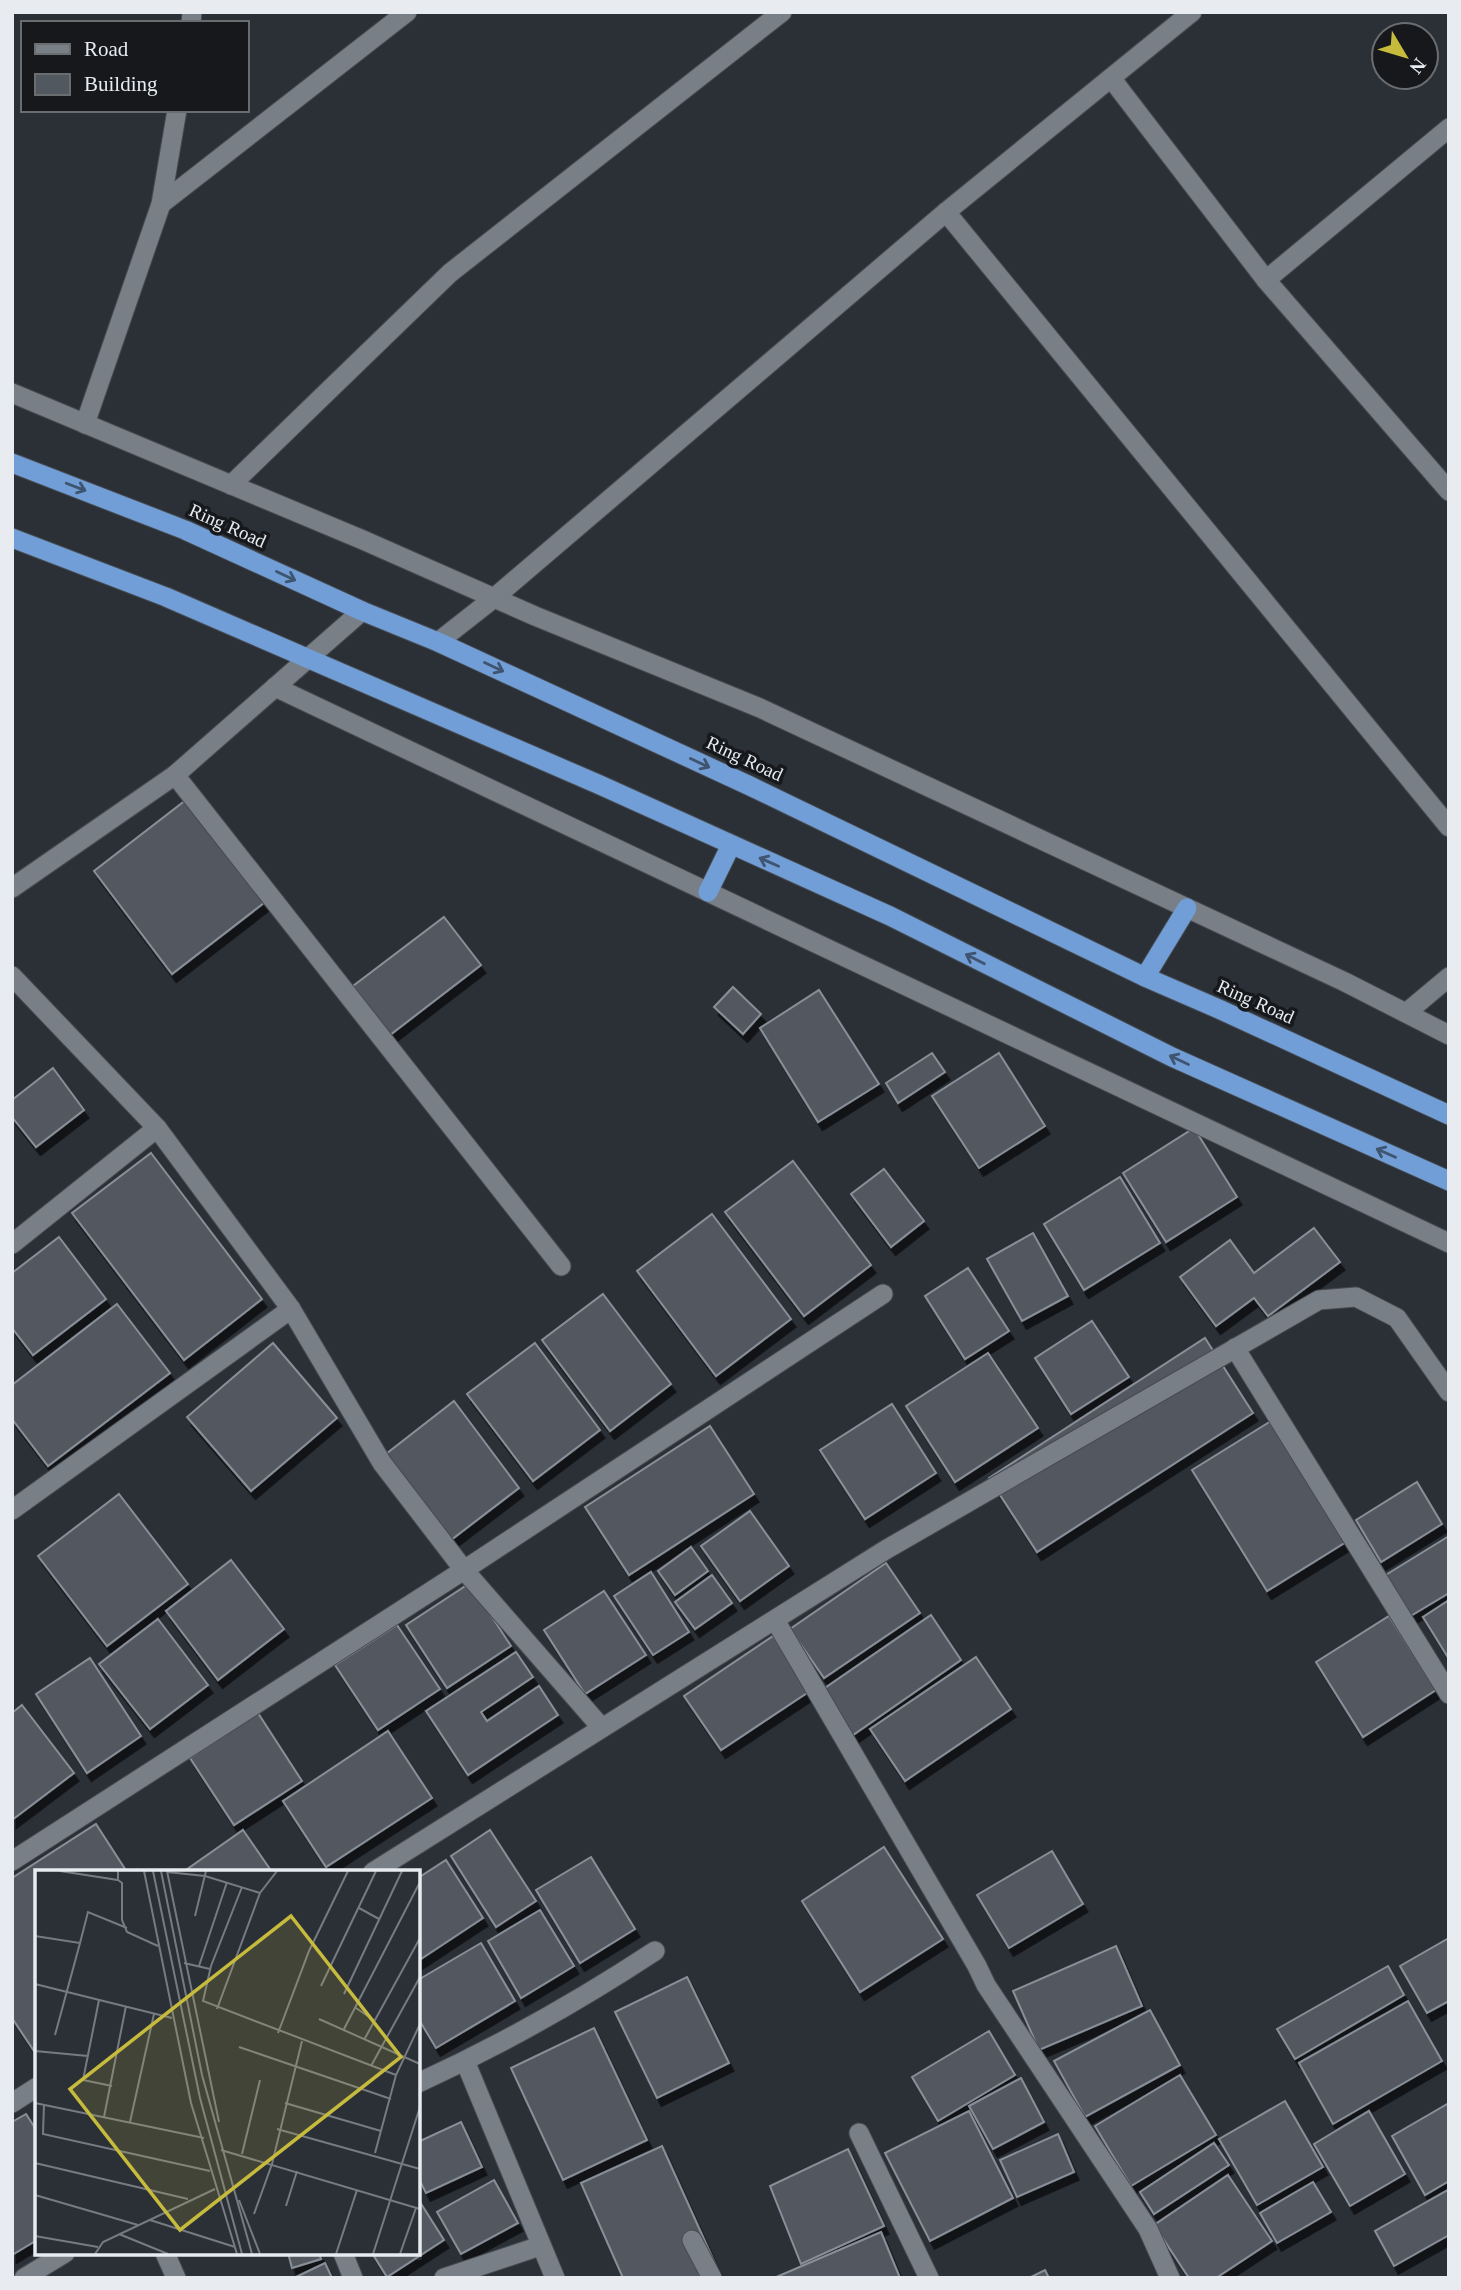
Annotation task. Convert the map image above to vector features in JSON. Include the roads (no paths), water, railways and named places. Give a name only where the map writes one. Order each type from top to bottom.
[{"type":"highway","name":"Ring Road","points":[[12,463],[185,530],[362,611],[438,642],[750,786],[1145,977],[1449,1115]]},
{"type":"highway","points":[[12,538],[166,597],[600,785],[890,916],[1172,1057],[1449,1181]]},
{"type":"highway","points":[[708,892],[731,845]]},
{"type":"highway","points":[[1145,977],[1187,908]]},
{"type":"street","points":[[162,204],[407,12]]},
{"type":"street","points":[[231,485],[450,273],[782,12]]},
{"type":"street","points":[[438,642],[494,598],[946,212],[1192,12]]},
{"type":"street","points":[[1111,78],[1266,280],[1449,491]]},
{"type":"street","points":[[85,424],[162,204],[177,112]]},
{"type":"street","points":[[1266,280],[1449,128]]},
{"type":"street","points":[[946,212],[1449,827]]},
{"type":"street","points":[[12,393],[760,708],[1345,982],[1449,1035]]},
{"type":"street","points":[[12,888],[175,775],[362,611]]},
{"type":"street","points":[[275,687],[1449,1243]]},
{"type":"street","points":[[175,775],[561,1266]]},
{"type":"street","points":[[12,976],[157,1128],[291,1309],[382,1463],[464,1570],[601,1727]]},
{"type":"street","points":[[1406,1013],[1449,977]]},
{"type":"street","points":[[12,1244],[157,1128]]},
{"type":"street","points":[[12,1861],[464,1570],[883,1294]]},
{"type":"street","points":[[376,1870],[887,1549],[1319,1300],[1356,1297],[1397,1318],[1449,1392]]},
{"type":"street","points":[[12,1510],[291,1309]]},
{"type":"street","points":[[1235,1348],[1449,1694]]},
{"type":"street","points":[[775,1620],[986,1985],[1148,2229],[1170,2278]]},
{"type":"street","points":[[420,2081],[465,2061],[581,1999],[655,1951]]},
{"type":"street","points":[[465,2061],[555,2278]]},
{"type":"street","points":[[12,2103],[35,2088]]},
{"type":"street","points":[[859,2133],[929,2278]]},
{"type":"street","points":[[692,2240],[712,2278]]},
{"type":"street","points":[[444,2278],[540,2245]]},
{"type":"street","points":[[24,2278],[62,2255]]},
{"type":"street","points":[[166,2255],[176,2278]]},
{"type":"street","points":[[344,2255],[353,2278]]}]
